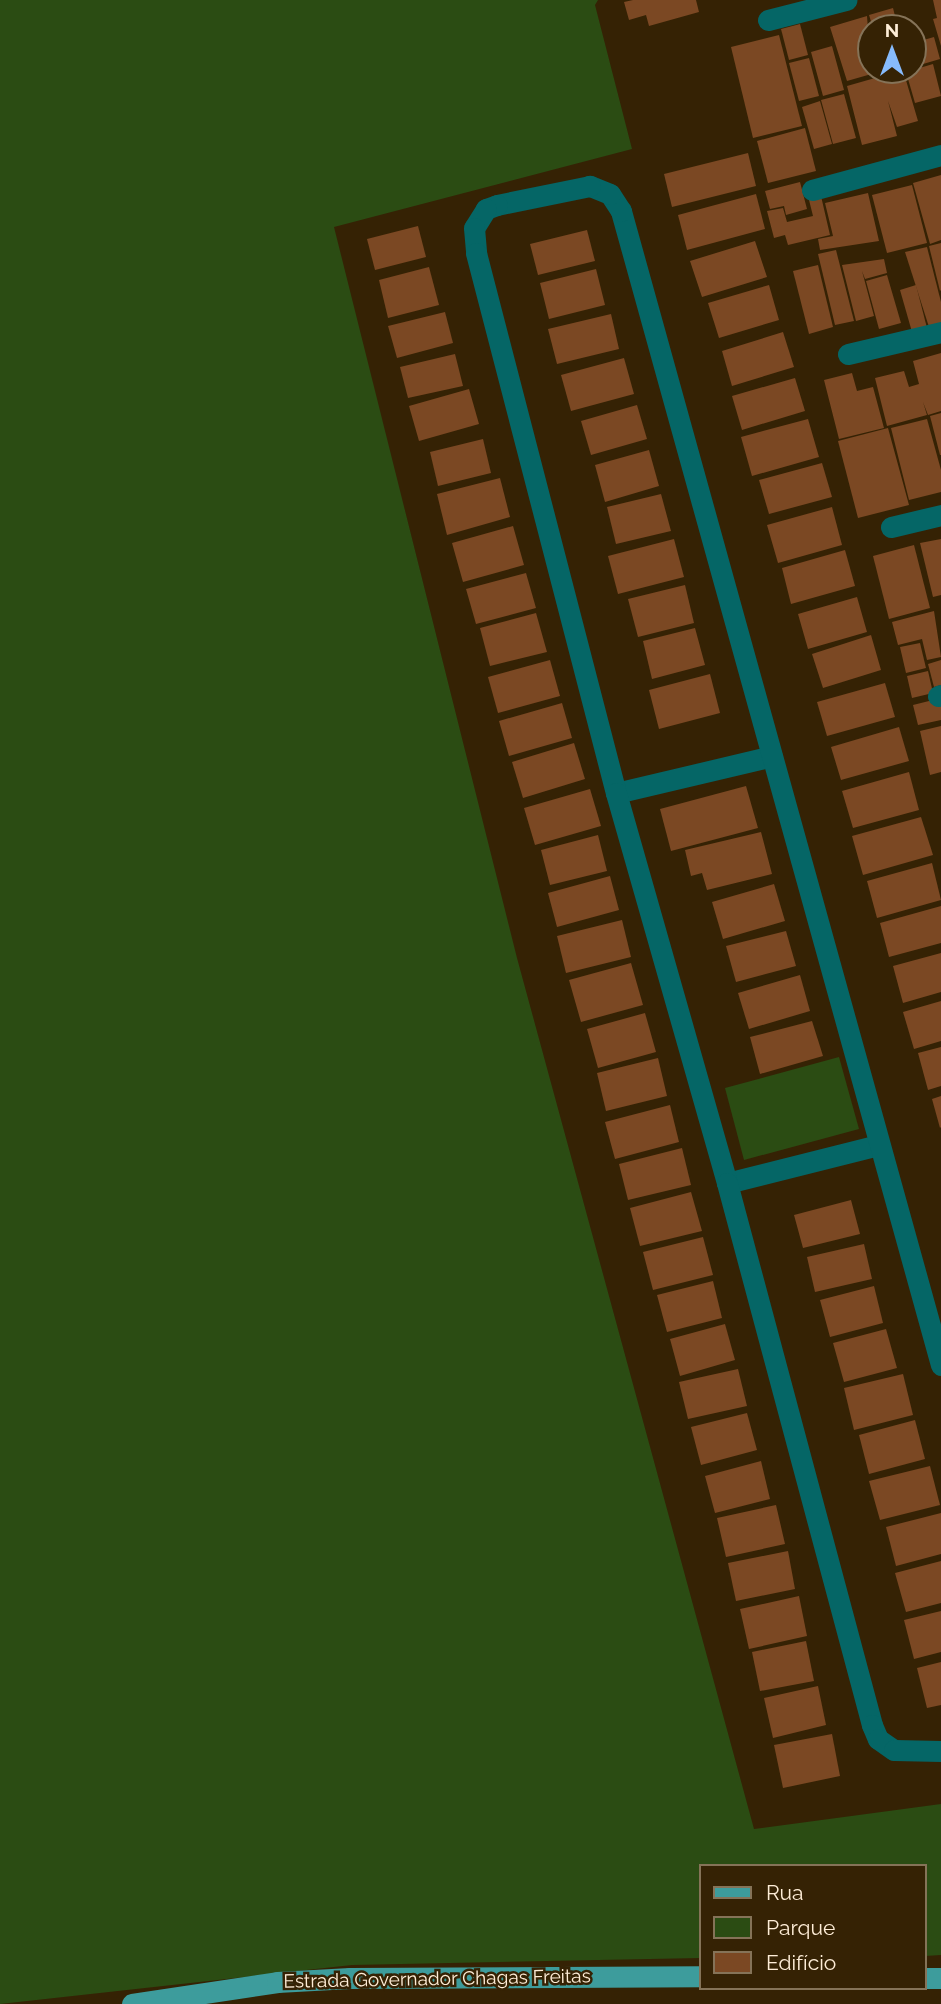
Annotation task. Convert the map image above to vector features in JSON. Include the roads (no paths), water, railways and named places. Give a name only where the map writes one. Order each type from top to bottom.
[{"type":"main road","name":"Estrada Governador Chagas Freitas","points":[[132,2004],[276,1982],[350,1978],[699,1976]]},
{"type":"street","points":[[768,20],[846,0]]},
{"type":"street","points":[[812,190],[941,155]]},
{"type":"street","points":[[941,1365],[621,211],[601,189],[577,186],[486,209],[474,228],[474,240],[616,793],[727,1183],[872,1725],[878,1739],[894,1750],[941,1751]]},
{"type":"street","points":[[848,354],[941,332]]},
{"type":"street","points":[[891,527],[941,515]]},
{"type":"street","points":[[616,793],[772,756]]},
{"type":"street","points":[[727,1183],[878,1145]]}]
